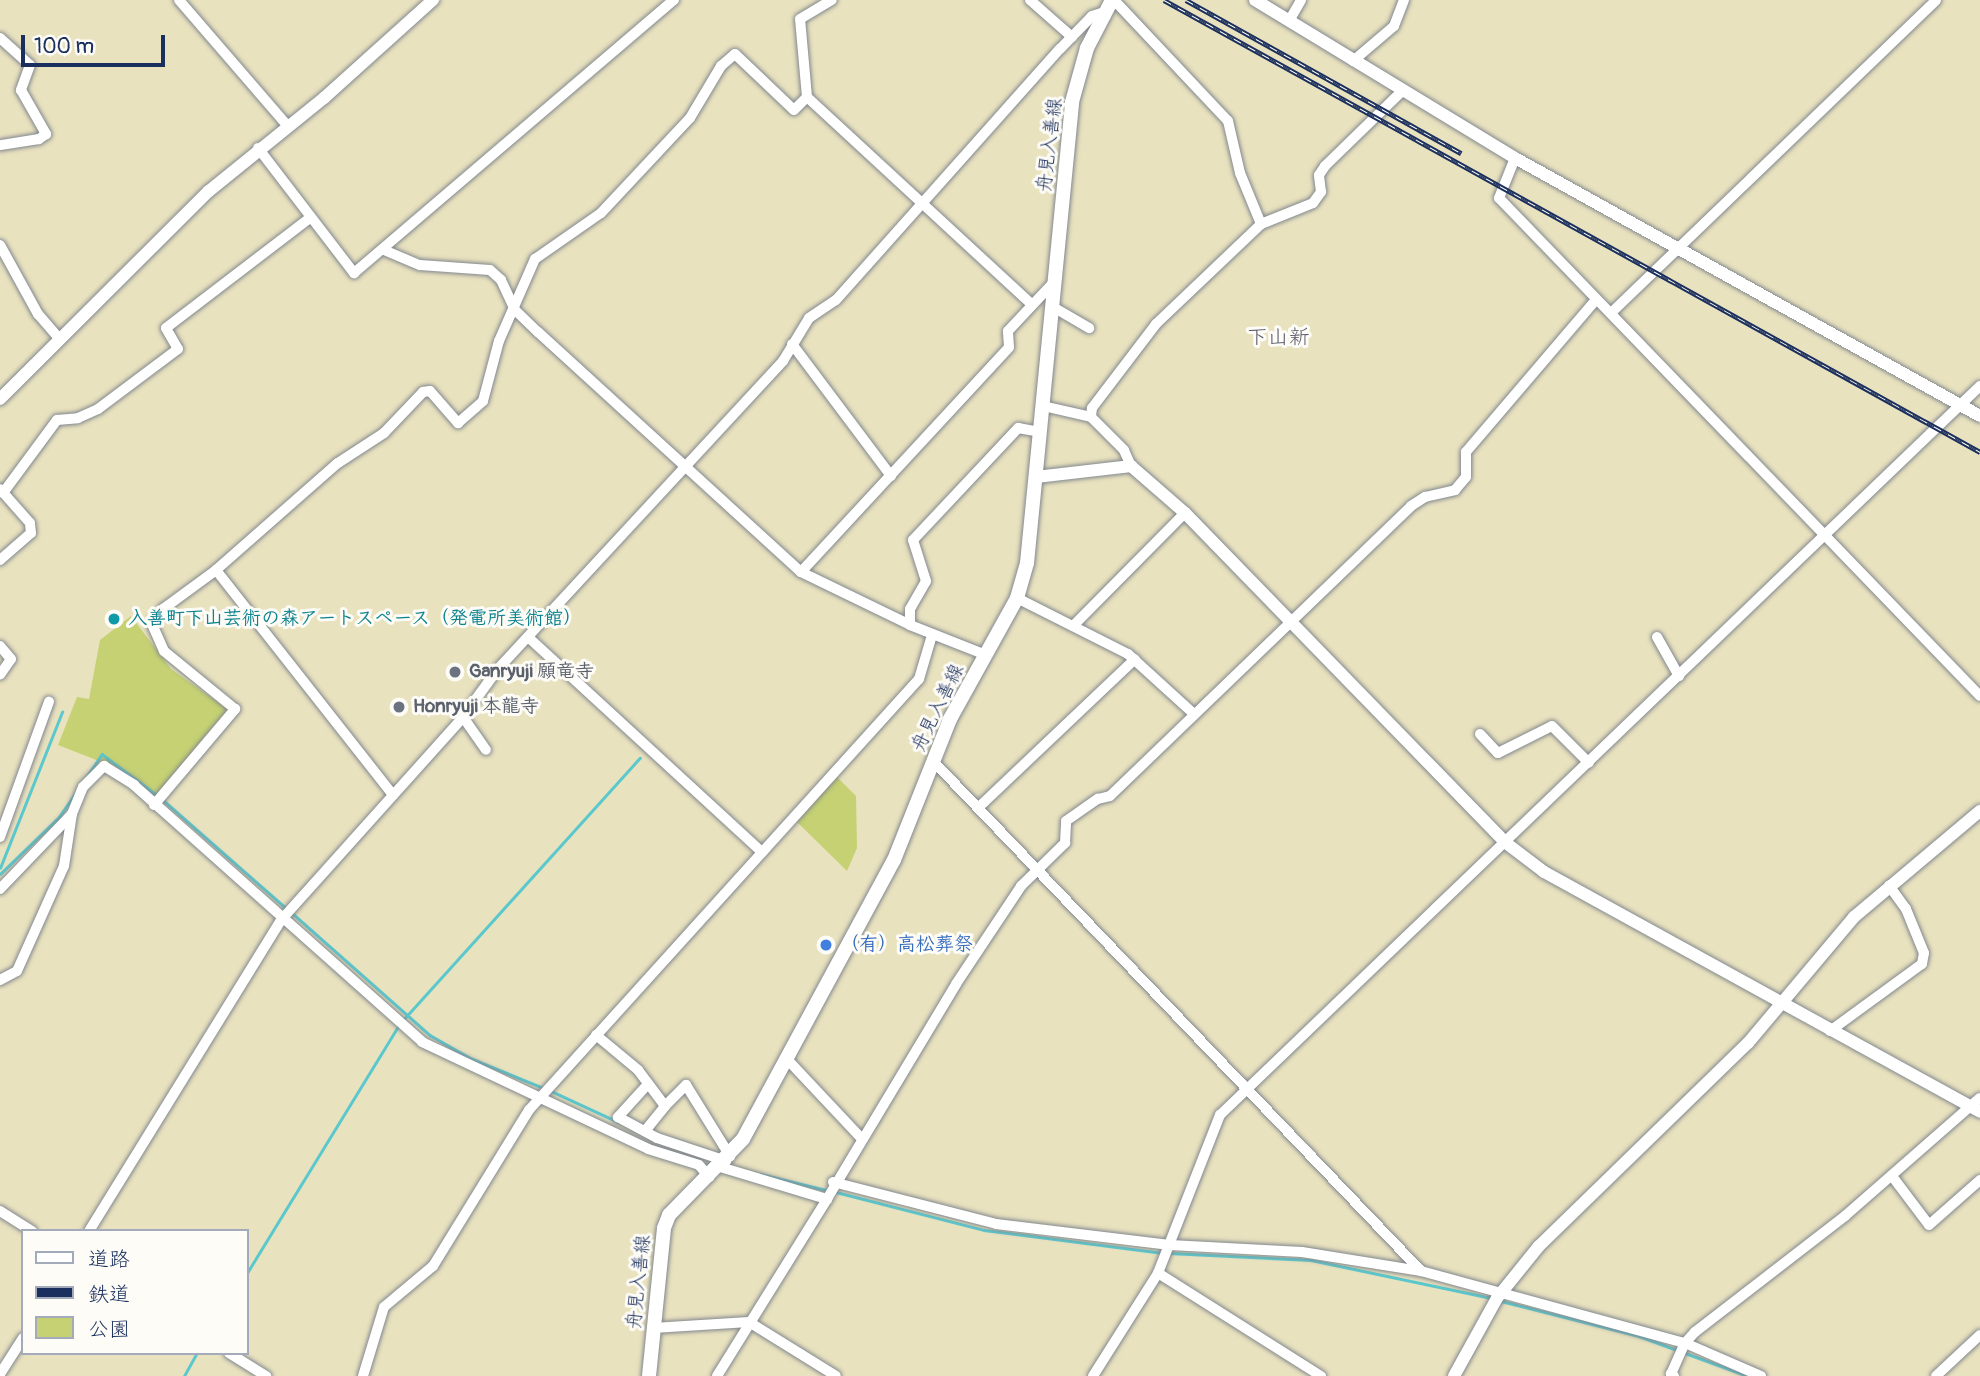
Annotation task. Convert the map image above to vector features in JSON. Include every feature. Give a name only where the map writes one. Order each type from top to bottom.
[{"type":"main road","name":"舟見入善線","points":[[649,1376],[664,1228],[677,1205],[721,1165],[786,1058],[894,860],[933,761],[1017,598],[1027,563],[1072,102],[1087,48],[1110,4]]},
{"type":"street","points":[[179,0],[286,124]]},
{"type":"street","points":[[0,399],[258,148],[286,124],[324,98],[433,0]]},
{"type":"street","points":[[258,148],[354,273],[674,0]]},
{"type":"street","points":[[832,0],[800,19],[807,97],[1031,304]]},
{"type":"street","points":[[1030,0],[1072,37]]},
{"type":"street","points":[[1255,0],[1515,158],[1980,416]]},
{"type":"street","points":[[1289,21],[1301,0]]},
{"type":"street","points":[[1353,61],[1394,26],[1404,0]]},
{"type":"street","points":[[1611,313],[1936,0]]},
{"type":"street","points":[[90,1229],[282,919],[463,717],[497,670],[783,361],[809,318],[836,300],[1092,16],[1110,4],[1228,121],[1240,173],[1261,225]]},
{"type":"street","points":[[0,38],[30,65],[21,90],[46,134],[40,139],[0,145]]},
{"type":"street","points":[[154,804],[235,715],[231,703],[164,651],[152,624],[163,610],[216,570],[338,463],[384,433],[423,392],[430,391],[458,423],[483,401],[499,341],[515,310],[535,259],[601,214],[690,118],[722,66],[735,54],[794,110],[807,97]]},
{"type":"street","points":[[1091,417],[1092,408],[1156,324],[1261,225],[1313,202],[1321,192],[1319,175],[1325,166],[1402,91]]},
{"type":"street","points":[[1515,158],[1499,198],[1980,696]]},
{"type":"street","points":[[0,560],[31,533],[30,523],[2,491],[57,420],[79,418],[98,409],[178,349],[166,328],[310,218]]},
{"type":"street","points":[[0,245],[38,314],[60,339]]},
{"type":"street","points":[[384,250],[420,265],[490,270],[501,280],[515,310],[685,469],[801,572],[932,635],[986,655]]},
{"type":"street","points":[[801,572],[1009,347],[1008,331],[1055,280]]},
{"type":"street","points":[[717,1376],[956,984],[1036,869],[1065,843],[1066,821],[1098,799],[1110,796],[1412,506],[1425,497],[1455,490],[1466,477],[1466,452],[1596,300]]},
{"type":"street","points":[[1053,307],[1089,328]]},
{"type":"street","points":[[792,344],[891,476]]},
{"type":"street","points":[[1093,1376],[1158,1273],[1220,1115],[1506,844],[1980,386]]},
{"type":"street","points":[[1043,406],[1091,417],[1124,450],[1131,466],[1185,513],[1506,844],[1544,872],[1782,1005],[1977,1106],[1685,1343],[1671,1374],[1674,1376]]},
{"type":"street","points":[[910,625],[910,609],[926,581],[914,540],[1018,429],[1041,432]]},
{"type":"street","points":[[1036,477],[1131,466]]},
{"type":"street","points":[[1073,626],[1185,513]]},
{"type":"street","points":[[216,570],[392,794]]},
{"type":"street","points":[[1017,598],[1135,659],[1194,714]]},
{"type":"street","points":[[363,1376],[384,1307],[433,1266],[537,1100],[919,679],[932,635]]},
{"type":"street","points":[[528,637],[762,852]]},
{"type":"street","points":[[1657,637],[1679,676]]},
{"type":"street","points":[[0,646],[12,659],[0,675]]},
{"type":"street","points":[[978,808],[1135,659]]},
{"type":"street","points":[[0,837],[49,702]]},
{"type":"street","points":[[463,717],[486,750]]},
{"type":"street","points":[[1480,734],[1499,753],[1552,726],[1590,762]]},
{"type":"street","points":[[933,761],[1250,1089],[1421,1271]]},
{"type":"street","points":[[0,980],[17,971],[57,885],[72,814],[83,787],[104,766],[154,804],[422,1042],[537,1100],[674,1160],[699,1165],[721,1165]]},
{"type":"street","points":[[1459,1374],[1502,1291],[1539,1246],[1782,1005],[1854,917],[1980,811]]},
{"type":"street","points":[[0,889],[72,814]]},
{"type":"street","points":[[1830,1031],[1922,964],[1924,953],[1906,909],[1889,886]]},
{"type":"street","points":[[596,1035],[648,1084],[665,1106]]},
{"type":"street","points":[[786,1058],[861,1138]]},
{"type":"street","points":[[648,1084],[618,1117],[721,1165],[827,1199]]},
{"type":"street","points":[[645,1131],[686,1085],[721,1165]]},
{"type":"street","points":[[1892,1176],[1929,1225],[1980,1180]]},
{"type":"street","points":[[833,1182],[996,1224],[1170,1245],[1302,1252],[1421,1271],[1685,1343],[1761,1376]]},
{"type":"street","points":[[0,1211],[29,1229]]},
{"type":"street","points":[[1158,1273],[1321,1376]]},
{"type":"street","points":[[653,1328],[749,1322],[836,1376]]},
{"type":"street","points":[[1936,1376],[1980,1335]]},
{"type":"street","points":[[0,1374],[21,1341]]},
{"type":"street","points":[[232,1355],[266,1376]]},
{"type":"green space","points":[[131,616],[171,669],[230,711],[154,798],[104,763],[58,745],[77,697],[89,699],[100,640]]},
{"type":"green space","points":[[837,777],[856,796],[857,848],[847,871],[797,822]]},
{"type":"waterway","points":[[0,868],[62,712]]},
{"type":"waterway","points":[[0,874],[59,817],[102,754],[157,795]]},
{"type":"waterway","points":[[403,1020],[640,758]]},
{"type":"waterway","points":[[162,799],[286,908]]},
{"type":"waterway","points":[[291,912],[430,1035],[470,1058],[544,1088]]},
{"type":"waterway","points":[[248,1271],[399,1025]]},
{"type":"waterway","points":[[551,1091],[618,1122]]},
{"type":"waterway","points":[[761,1174],[830,1191]]},
{"type":"waterway","points":[[836,1192],[984,1230],[1163,1253]]},
{"type":"waterway","points":[[1169,1253],[1311,1260],[1491,1298]]},
{"type":"waterway","points":[[1501,1301],[1639,1336],[1748,1376]]},
{"type":"waterway","points":[[184,1376],[196,1355]]},
{"type":"railway","points":[[1164,0],[1980,452]]},
{"type":"railway","points":[[1186,0],[1461,153]]},
{"type":"place","name":"入善町下山芸術の森アートスペース（発電所美術館）","points":[[114,619]]},
{"type":"place","name":"Ganryuji 願竜寺","points":[[455,672]]},
{"type":"place","name":"Honryuji 本龍寺","points":[[399,707]]},
{"type":"place","name":"（有）高松葬祭","points":[[826,945]]},
{"type":"district","name":"下山新","points":[[1278,338]]}]
